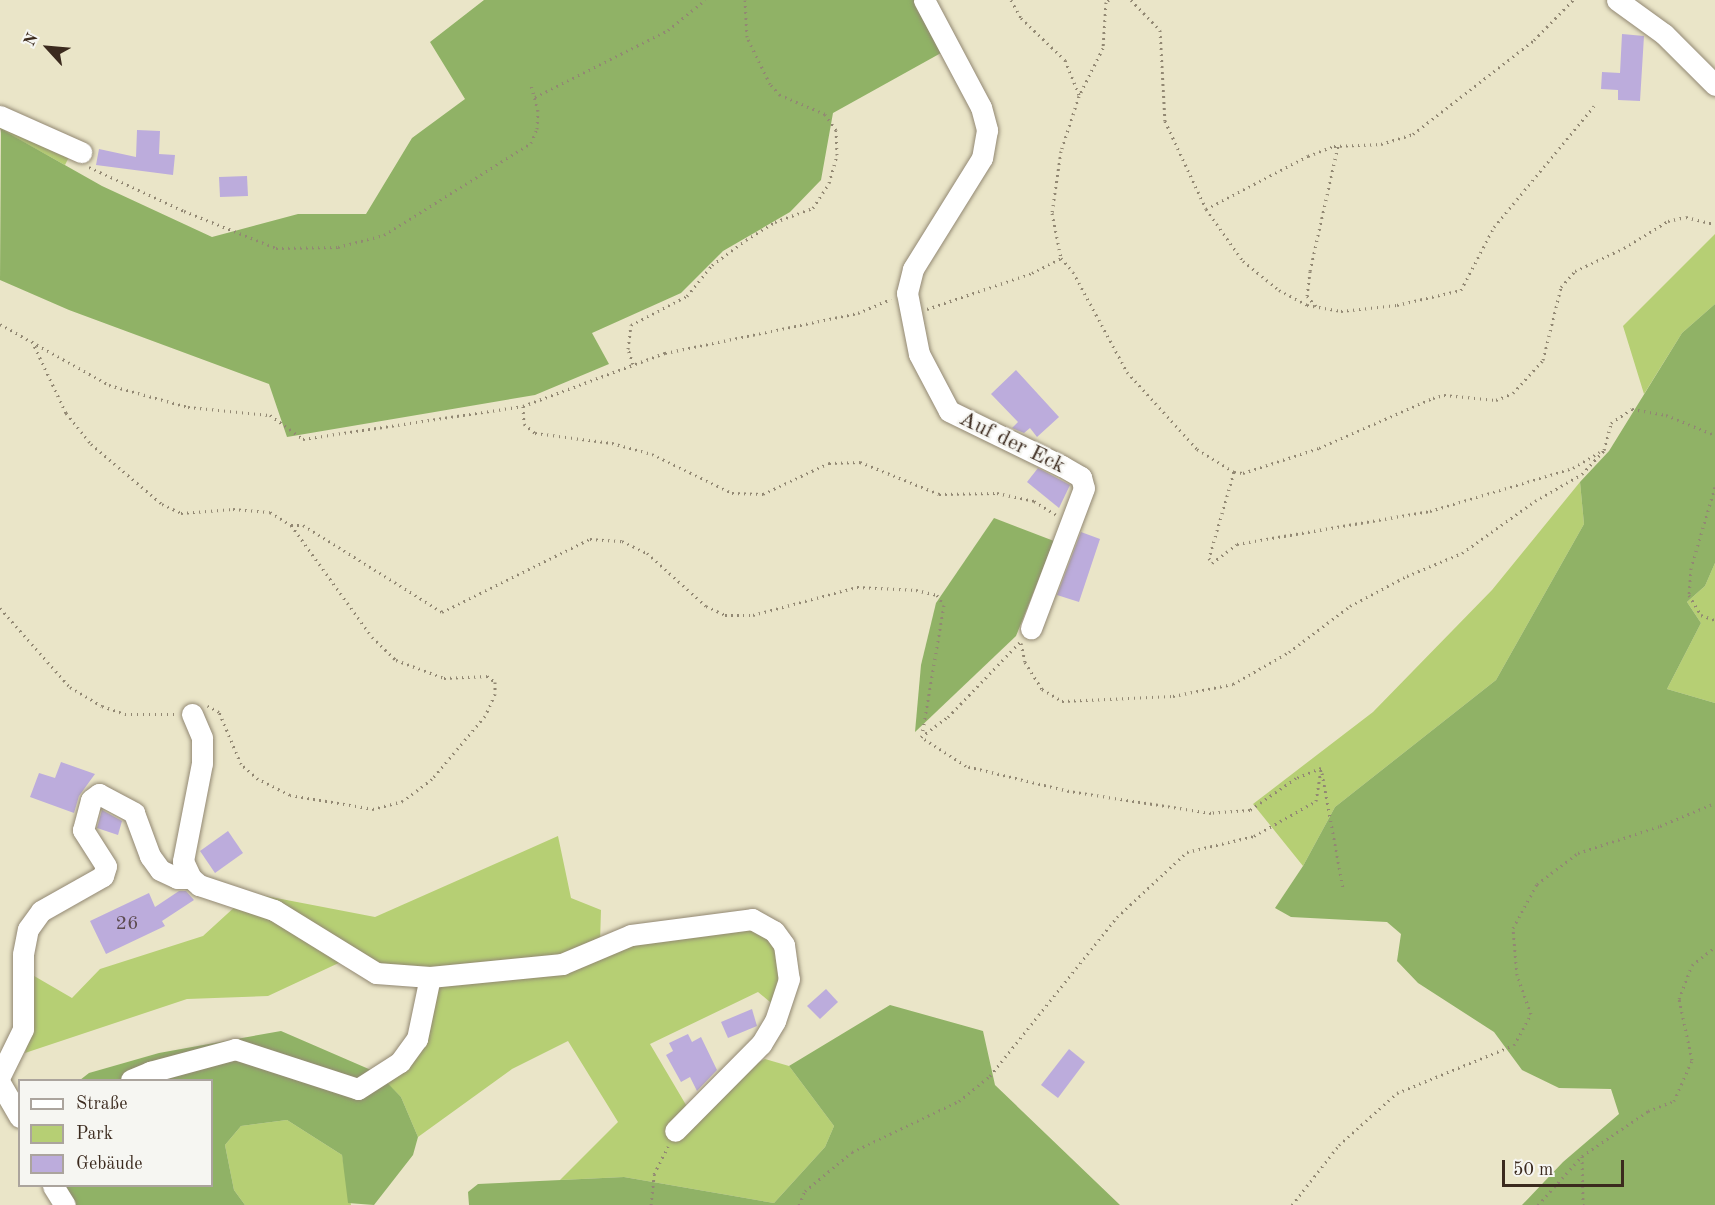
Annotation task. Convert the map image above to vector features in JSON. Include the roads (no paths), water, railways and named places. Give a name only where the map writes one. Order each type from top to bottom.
[{"type":"street","name":"Auf der Eck","points":[[924,0],[981,107],[987,130],[982,158],[913,269],[907,293],[919,354],[949,411],[1081,477],[1083,495],[1026,635]]},
{"type":"street","points":[[1617,0],[1664,34],[1715,85]]},
{"type":"street","points":[[0,116],[81,152]]},
{"type":"street","points":[[192,714],[202,738],[202,763],[183,861],[191,878],[199,885],[274,910],[376,973],[430,977],[562,964],[631,935],[657,929],[752,919],[774,931],[784,945],[789,979],[775,1021],[761,1044],[675,1131]]},
{"type":"street","points":[[0,1076],[23,1029],[23,954],[28,929],[41,911],[103,876],[106,866],[83,830],[91,800],[99,794],[135,813],[150,856],[160,870],[177,878],[191,878]]},
{"type":"street","points":[[133,1079],[150,1072],[235,1049],[358,1089],[400,1062],[417,1039],[430,977]]},
{"type":"street","points":[[0,1083],[18,1114]]},
{"type":"street","points":[[54,1187],[65,1205]]}]
